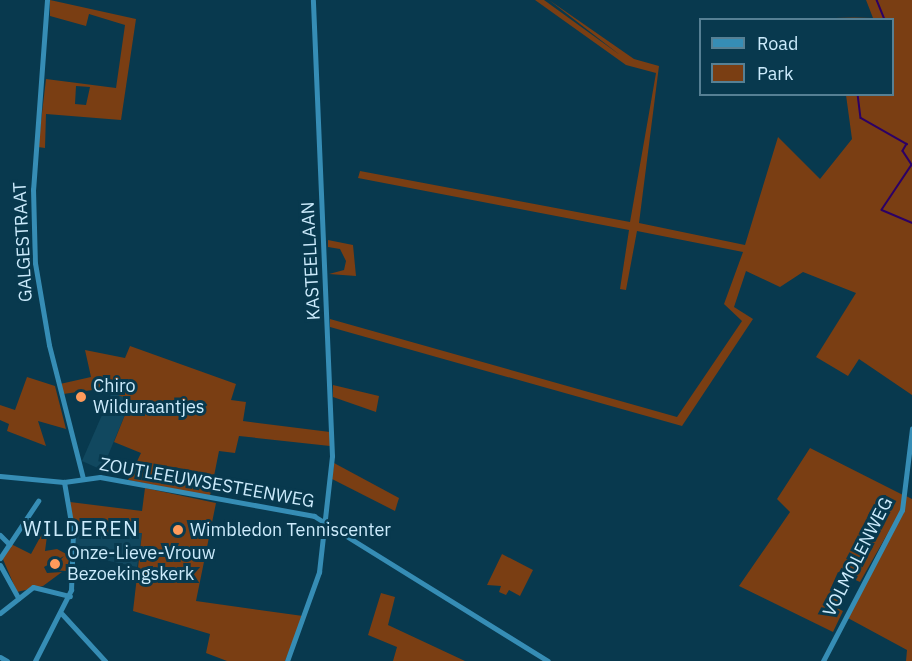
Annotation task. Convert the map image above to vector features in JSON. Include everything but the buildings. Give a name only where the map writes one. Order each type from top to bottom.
[{"type":"street","name":"GALGESTRAAT","points":[[47,0],[34,168],[35,253],[44,325],[82,478]]},
{"type":"street","name":"KASTEELLAAN","points":[[287,661],[319,572],[326,521],[333,416],[313,0]]},
{"type":"street","name":"VOLMOLENWEG","points":[[823,661],[902,510],[912,429]]},
{"type":"street","name":"ZOUTLEEUWSESTEENWEG","points":[[0,476],[64,482],[82,478],[326,521],[548,661]]},
{"type":"street","points":[[35,661],[70,596],[74,549],[64,482]]},
{"type":"street","points":[[0,558],[38,501]]},
{"type":"street","points":[[0,535],[9,544]]},
{"type":"street","points":[[0,565],[18,598]]},
{"type":"street","points":[[0,613],[36,586],[70,596]]},
{"type":"street","points":[[62,614],[105,661]]},
{"type":"street","points":[[0,657],[7,661]]},
{"type":"shaded area","points":[[112,392],[131,400],[102,470],[82,461]]},
{"type":"shaded area","points":[[114,530],[117,537],[142,533],[137,567],[77,554],[75,533]]},
{"type":"green space","points":[[50,0],[136,19],[121,120],[46,114],[45,148],[38,147],[46,79],[116,88],[125,25],[89,14],[86,26],[50,16]],"holes":[[[76,86],[90,87],[86,105],[75,104]]]},
{"type":"green space","points":[[535,0],[544,0],[620,55],[549,0],[634,59],[659,66],[639,223],[745,245],[778,137],[820,179],[852,139],[846,96],[894,96],[894,18],[873,18],[866,0],[912,0],[912,395],[859,359],[848,376],[816,357],[856,293],[803,272],[780,287],[746,271],[734,307],[753,319],[682,426],[330,327],[330,319],[677,417],[742,321],[724,304],[743,252],[637,231],[626,290],[620,289],[629,230],[358,178],[360,171],[630,222],[656,73],[626,65]]},
{"type":"green space","points":[[328,240],[353,245],[356,276],[329,274],[344,270],[346,261],[340,249],[328,247]]},
{"type":"green space","points":[[130,346],[236,384],[231,400],[246,402],[243,421],[330,432],[330,446],[239,436],[235,453],[219,451],[210,496],[128,480],[141,453],[114,442],[131,400],[113,393],[115,387],[63,394],[60,384],[91,377],[85,350],[125,358]]},
{"type":"green space","points":[[27,377],[55,386],[66,429],[38,421],[46,446],[7,431],[9,424],[0,420],[0,405],[15,410]]},
{"type":"green space","points":[[333,385],[379,396],[376,412],[333,397]]},
{"type":"green space","points":[[810,448],[903,495],[902,508],[860,582],[838,572],[830,590],[842,598],[837,608],[843,611],[833,632],[739,586],[790,512],[777,499]]},
{"type":"green space","points":[[334,463],[399,498],[395,511],[332,479]]},
{"type":"green space","points":[[145,488],[216,503],[196,601],[303,616],[285,661],[227,661],[206,653],[210,634],[133,611],[142,533],[75,533],[70,502],[142,511]]},
{"type":"green space","points":[[906,496],[912,499],[912,661],[906,661],[907,650],[846,617]]},
{"type":"green space","points":[[49,521],[45,551],[57,549],[70,556],[66,571],[51,570],[64,556],[44,567],[47,573],[62,572],[43,586],[17,592],[2,557],[11,544],[31,554]]},
{"type":"green space","points":[[502,554],[533,570],[520,596],[509,590],[506,595],[499,592],[501,586],[487,585]]},
{"type":"green space","points":[[381,593],[395,597],[388,625],[465,661],[393,661],[397,647],[368,635]]},
{"type":"waterway","points":[[877,0],[884,18]]},
{"type":"waterway","points":[[858,96],[861,118],[907,144],[903,151],[912,165],[882,210],[912,223]]},
{"type":"place","name":"Chiro Wilduraantjes","points":[[81,397]]},
{"type":"place","name":"Wimbledon Tenniscenter","points":[[178,530]]},
{"type":"place","name":"Onze-Lieve-Vrouw Bezoekingskerk","points":[[55,564]]},
{"type":"district","name":"WILDEREN","points":[[81,528]]}]
